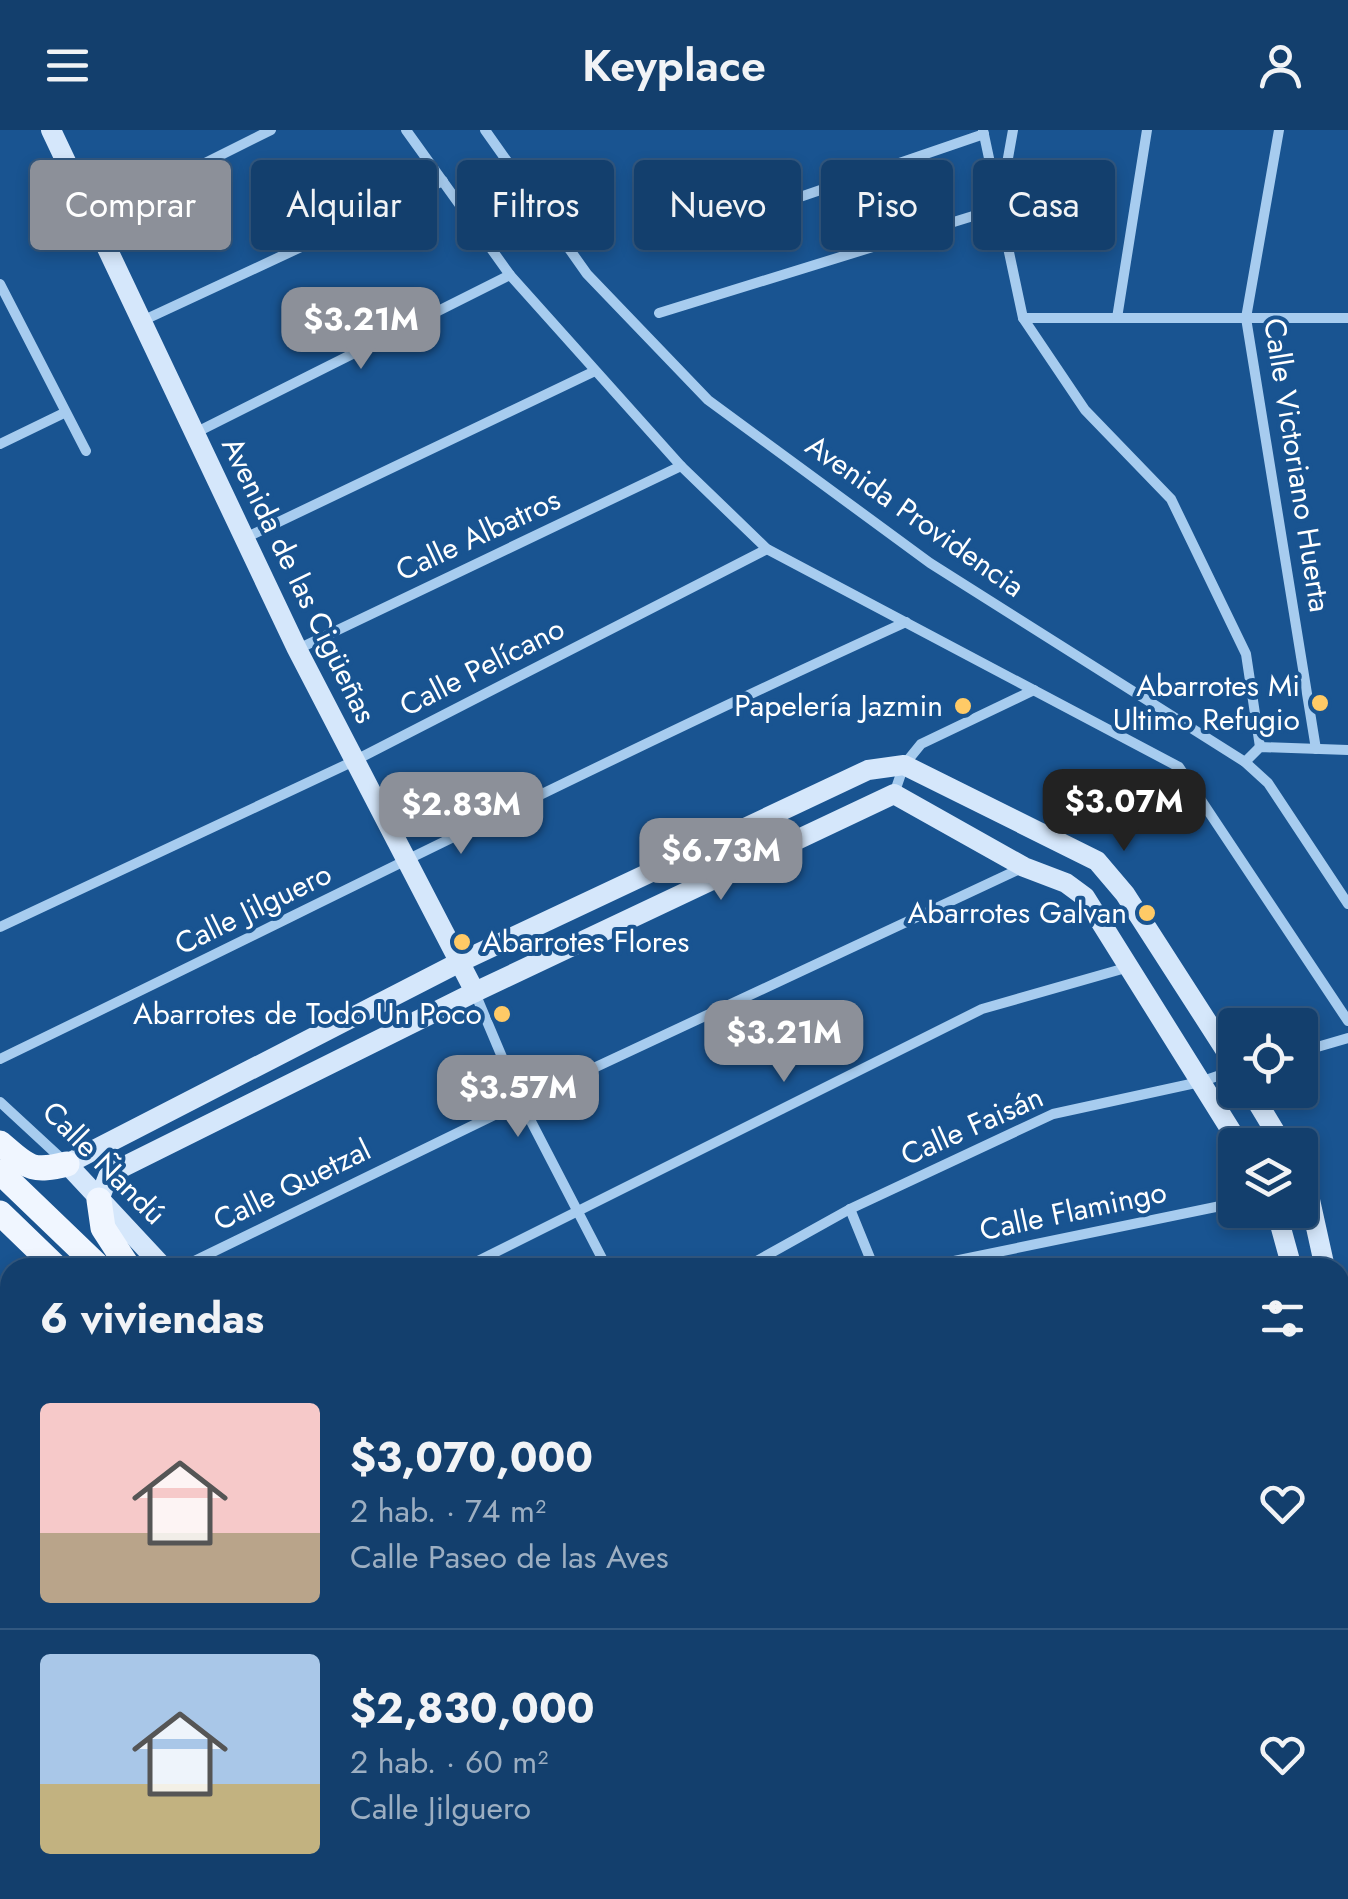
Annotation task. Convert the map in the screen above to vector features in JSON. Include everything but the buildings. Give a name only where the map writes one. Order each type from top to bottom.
[{"type":"main road","points":[[0,1143],[37,1170],[68,1164]]},
{"type":"main road","points":[[0,1172],[90,1258]]},
{"type":"main road","points":[[100,1200],[103,1228],[122,1258]]},
{"type":"main road","points":[[0,1213],[47,1258]]},
{"type":"street","name":"Avenida de las Cigüeñas","points":[[52,130],[66,160]]},
{"type":"street","points":[[211,160],[271,130]]},
{"type":"street","points":[[406,130],[510,275],[682,466],[767,549],[1178,767],[1348,1020]]},
{"type":"street","name":"Avenida Providencia","points":[[485,130],[587,274],[708,400],[930,563],[1245,762],[1268,783],[1348,904]]},
{"type":"street","points":[[1008,160],[1013,130]]},
{"type":"street","points":[[1117,318],[1147,130]]},
{"type":"street","name":"Calle Victoriano Huerta","points":[[1279,130],[1246,318],[1316,748]]},
{"type":"street","points":[[801,196],[984,132],[990,160]]},
{"type":"street","points":[[142,322],[442,181]]},
{"type":"street","points":[[659,313],[973,216]]},
{"type":"street","name":"Avenida de las Cigüeñas","points":[[109,250],[297,649],[460,962],[522,1102],[602,1258]]},
{"type":"street","points":[[1009,250],[1023,318],[1085,410],[1171,500],[1246,654],[1260,747]]},
{"type":"street","points":[[194,433],[510,275]]},
{"type":"street","points":[[0,284],[86,451]]},
{"type":"street","points":[[1023,318],[1348,318]]},
{"type":"street","points":[[244,538],[595,370]]},
{"type":"street","points":[[0,444],[64,413]]},
{"type":"street","name":"Calle Albatros","points":[[297,649],[682,466]]},
{"type":"street","name":"Calle Pelícano","points":[[0,928],[354,761],[767,549]]},
{"type":"street","name":"Calle Jilguero","points":[[0,1059],[678,726],[906,622]]},
{"type":"street","points":[[100,1200],[108,1174],[475,992],[894,794],[904,765],[921,744],[1034,690]]},
{"type":"street","points":[[1245,762],[1260,747],[1348,750]]},
{"type":"street","points":[[68,1164],[460,962],[868,770],[904,765],[1098,860],[1125,894],[1218,1041]]},
{"type":"street","points":[[894,794],[1024,867],[1066,882],[1086,897],[1229,1128]]},
{"type":"street","name":"Calle Quetzal","points":[[201,1258],[522,1102],[1024,867]]},
{"type":"street","points":[[485,1258],[982,1009],[1130,967]]},
{"type":"street","points":[[1318,1047],[1348,1038]]},
{"type":"street","name":"Calle Faisán","points":[[762,1258],[850,1210],[1053,1114],[1218,1075]]},
{"type":"street","name":"Calle Ñandú","points":[[0,1102],[68,1164],[155,1258]]},
{"type":"street","name":"Calle Flamingo","points":[[969,1258],[1218,1207]]},
{"type":"street","points":[[850,1210],[870,1258]]},
{"type":"street","points":[[1281,1228],[1289,1258]]},
{"type":"street","points":[[1316,1228],[1323,1258]]},
{"type":"place","name":"Abarrotes Mi Ultimo Refugio","points":[[1320,703]]},
{"type":"place","name":"Papelería Jazmin","points":[[963,706]]},
{"type":"place","name":"Abarrotes Galvan","points":[[1147,913]]},
{"type":"place","name":"Abarrotes Flores","points":[[462,942]]},
{"type":"place","name":"Abarrotes de Todo Un Poco","points":[[502,1014]]}]
